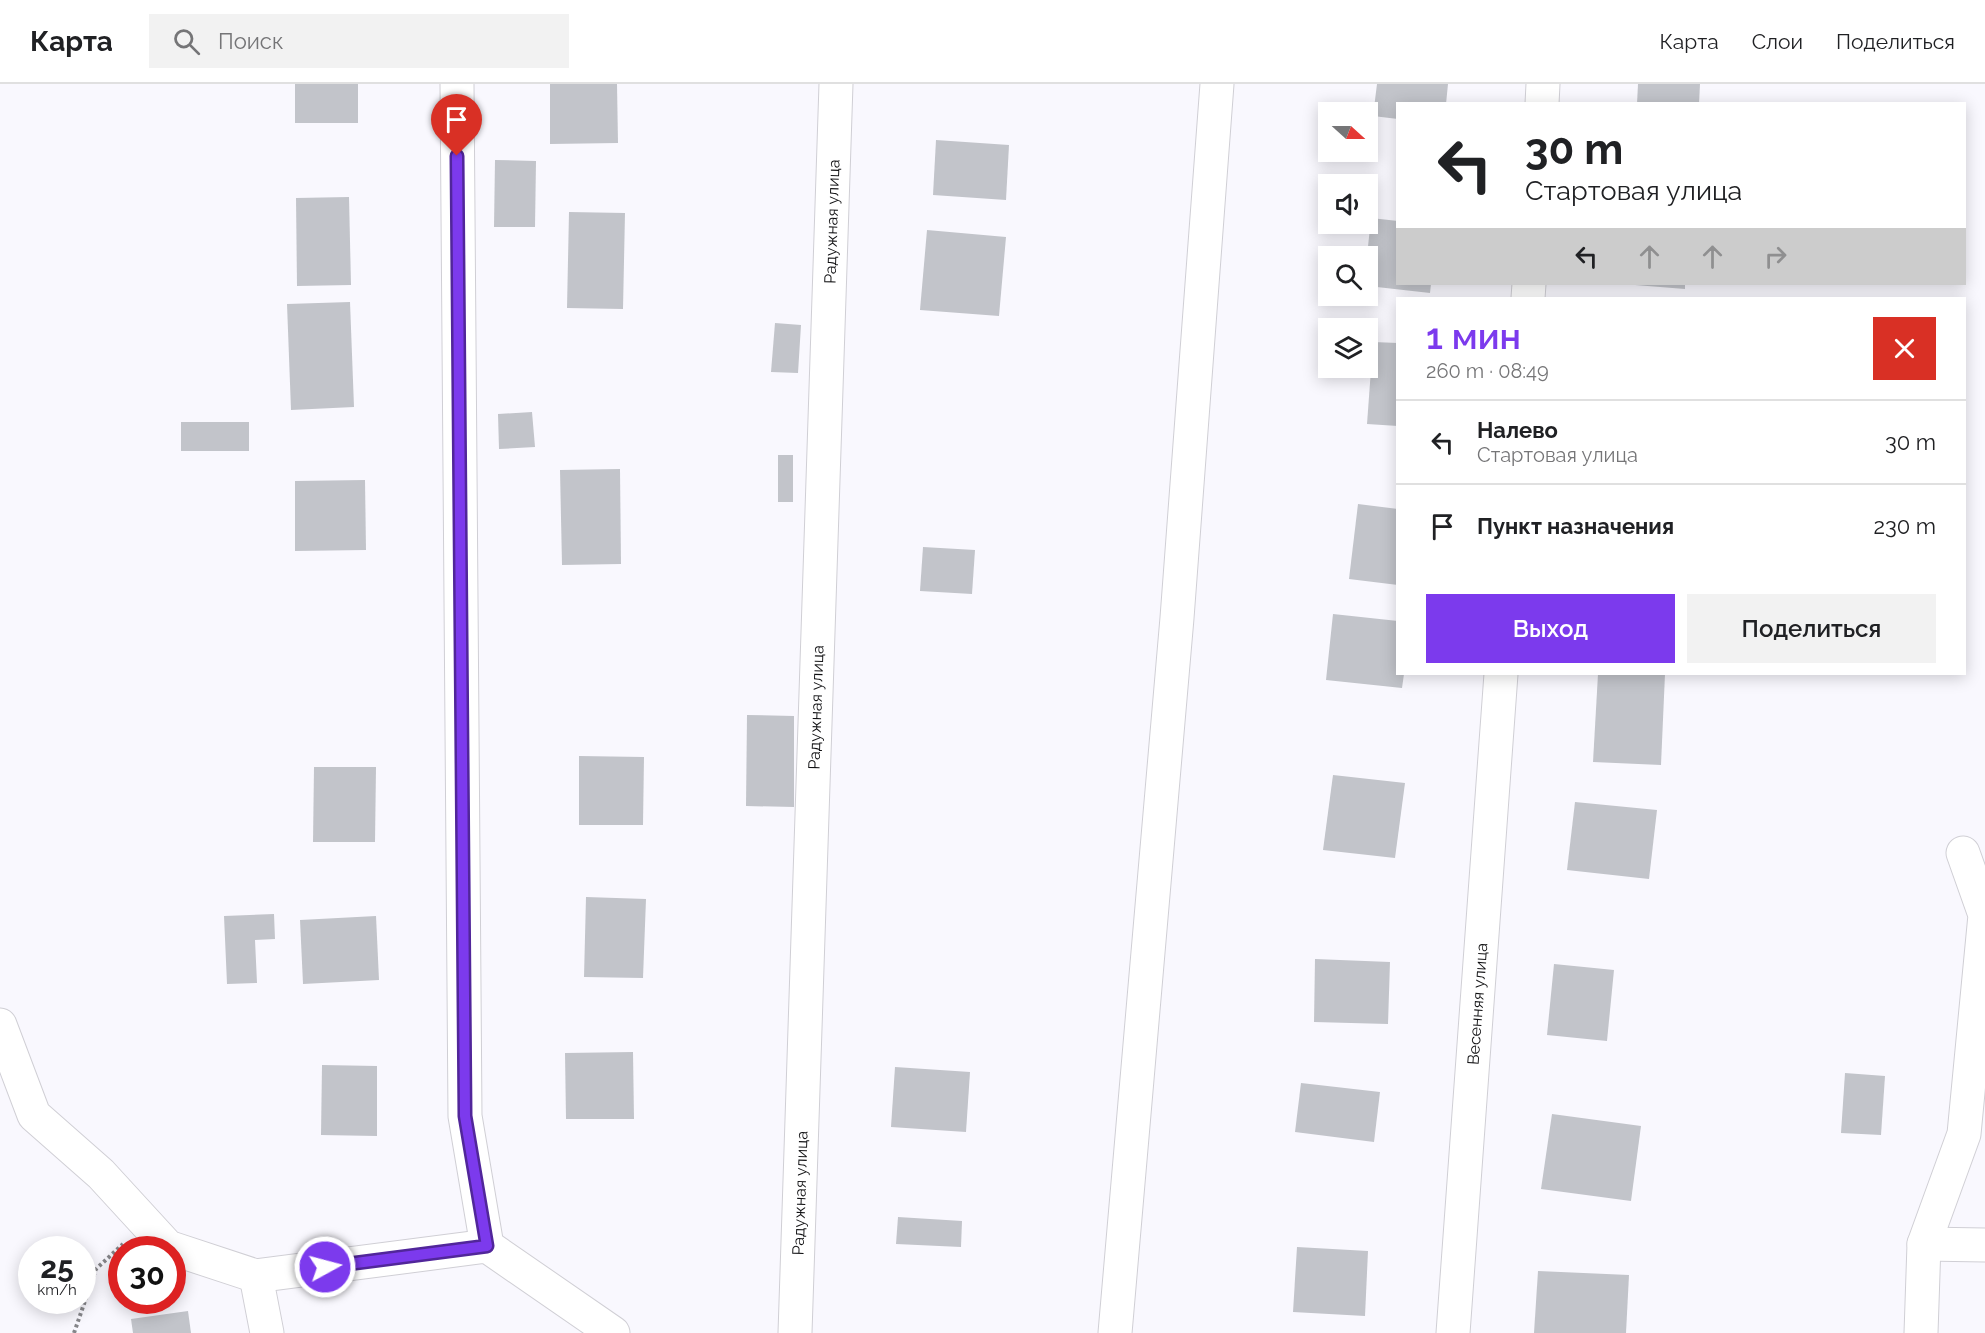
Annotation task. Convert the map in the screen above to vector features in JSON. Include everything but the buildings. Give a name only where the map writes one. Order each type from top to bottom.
[{"type":"street","points":[[457,84],[465,1116],[487,1246]]},
{"type":"street","name":"Радужная улица","points":[[795,1333],[836,84]]},
{"type":"street","points":[[1115,1333],[1177,618],[1217,84]]},
{"type":"street","points":[[1542,102],[1543,84]]},
{"type":"street","name":"Весенняя улица","points":[[1453,1333],[1501,675]]},
{"type":"street","points":[[1921,1333],[1923,1244],[1964,1134],[1985,915],[1963,853]]},
{"type":"street","points":[[0,1025],[34,1115],[101,1174],[158,1236]]},
{"type":"street","points":[[1923,1244],[1985,1245]]},
{"type":"street","points":[[186,1253],[256,1276],[487,1246],[613,1333]]},
{"type":"street","points":[[256,1276],[267,1333]]},
{"type":"path","points":[[74,1333],[96,1269],[108,1257]]},
{"type":"route","points":[[325,1267],[487,1246],[465,1116],[457,156]]}]
